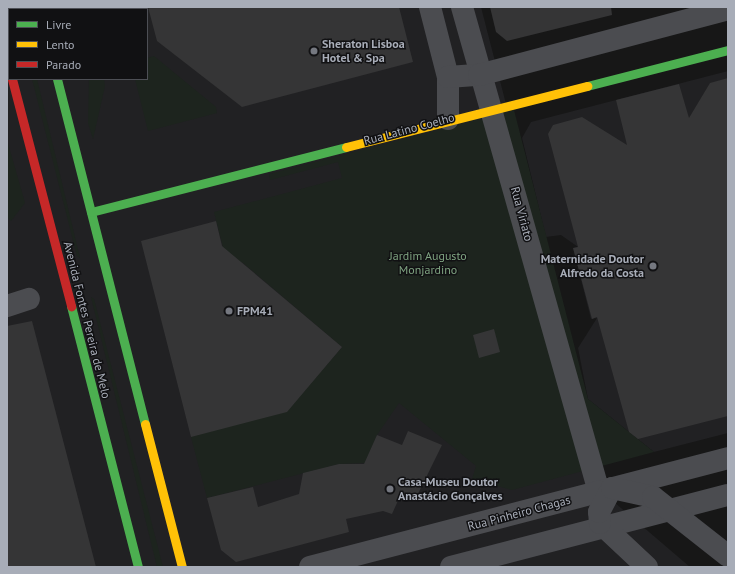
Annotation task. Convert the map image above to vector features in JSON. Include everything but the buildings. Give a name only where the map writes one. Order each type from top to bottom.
[{"type":"main road","name":"Rua Latino Coelho","points":[[91,212],[489,108],[538,100],[728,50]]},
{"type":"main road","name":"Avenida Fontes Pereira de Melo","points":[[12,80],[138,567]]},
{"type":"main road","points":[[57,80],[182,567]]},
{"type":"street","points":[[430,7],[448,77],[448,119]]},
{"type":"street","name":"Rua Viriato","points":[[462,7],[479,75],[489,108],[497,123],[606,490]]},
{"type":"street","points":[[448,77],[479,75],[728,9]]},
{"type":"street","points":[[7,306],[30,299]]},
{"type":"street","name":"Rua Pinheiro Chagas","points":[[310,567],[728,458]]},
{"type":"street","points":[[647,567],[603,527],[599,512],[606,490],[653,497],[671,509],[728,556]]},
{"type":"street","points":[[451,567],[728,495]]},
{"type":"shaded area","points":[[7,7],[481,7],[607,496],[690,567],[7,567]]},
{"type":"shaded area","name":"Maternidade Doutor Alfredo da Costa","points":[[728,71],[728,433],[654,452],[588,399],[578,348],[597,318],[591,319],[573,248],[578,247],[561,235],[546,237],[522,138],[531,122]]},
{"type":"green space","points":[[154,56],[216,107],[217,113],[148,131],[135,80],[148,80],[148,58]]},
{"type":"green space","points":[[32,80],[37,80],[80,258],[77,256]]},
{"type":"green space","points":[[89,80],[104,80],[105,86],[93,139],[88,123]]},
{"type":"green space","name":"Jardim Augusto Monjardino","points":[[514,110],[588,399],[654,452],[512,490],[472,479],[476,466],[399,403],[377,435],[365,463],[339,464],[207,498],[191,437],[290,408],[342,347],[242,262],[230,275],[214,212],[342,178],[338,162],[270,180],[269,174]]},
{"type":"green space","points":[[7,140],[25,203],[11,221],[7,217]]},
{"type":"green space","points":[[91,297],[94,299],[163,567],[157,567]]},
{"type":"traffic: fast","points":[[587,86],[728,50]]},
{"type":"traffic: fast","points":[[57,80],[145,424]]},
{"type":"traffic: fast","points":[[91,212],[346,147]]},
{"type":"traffic: fast","points":[[71,306],[138,567]]},
{"type":"traffic: slow","points":[[346,147],[587,86]]},
{"type":"traffic: slow","points":[[145,424],[182,567]]},
{"type":"traffic: jam","points":[[7,60],[8,64]]},
{"type":"traffic: jam","points":[[12,80],[71,306]]},
{"type":"place","name":"Sheraton Lisboa Hotel & Spa","points":[[314,51]]},
{"type":"place","name":"Maternidade Doutor Alfredo da Costa","points":[[653,266]]},
{"type":"place","name":"FPM41","points":[[229,311]]},
{"type":"place","name":"Casa-Museu Doutor Anastácio Gonçalves","points":[[390,489]]}]
